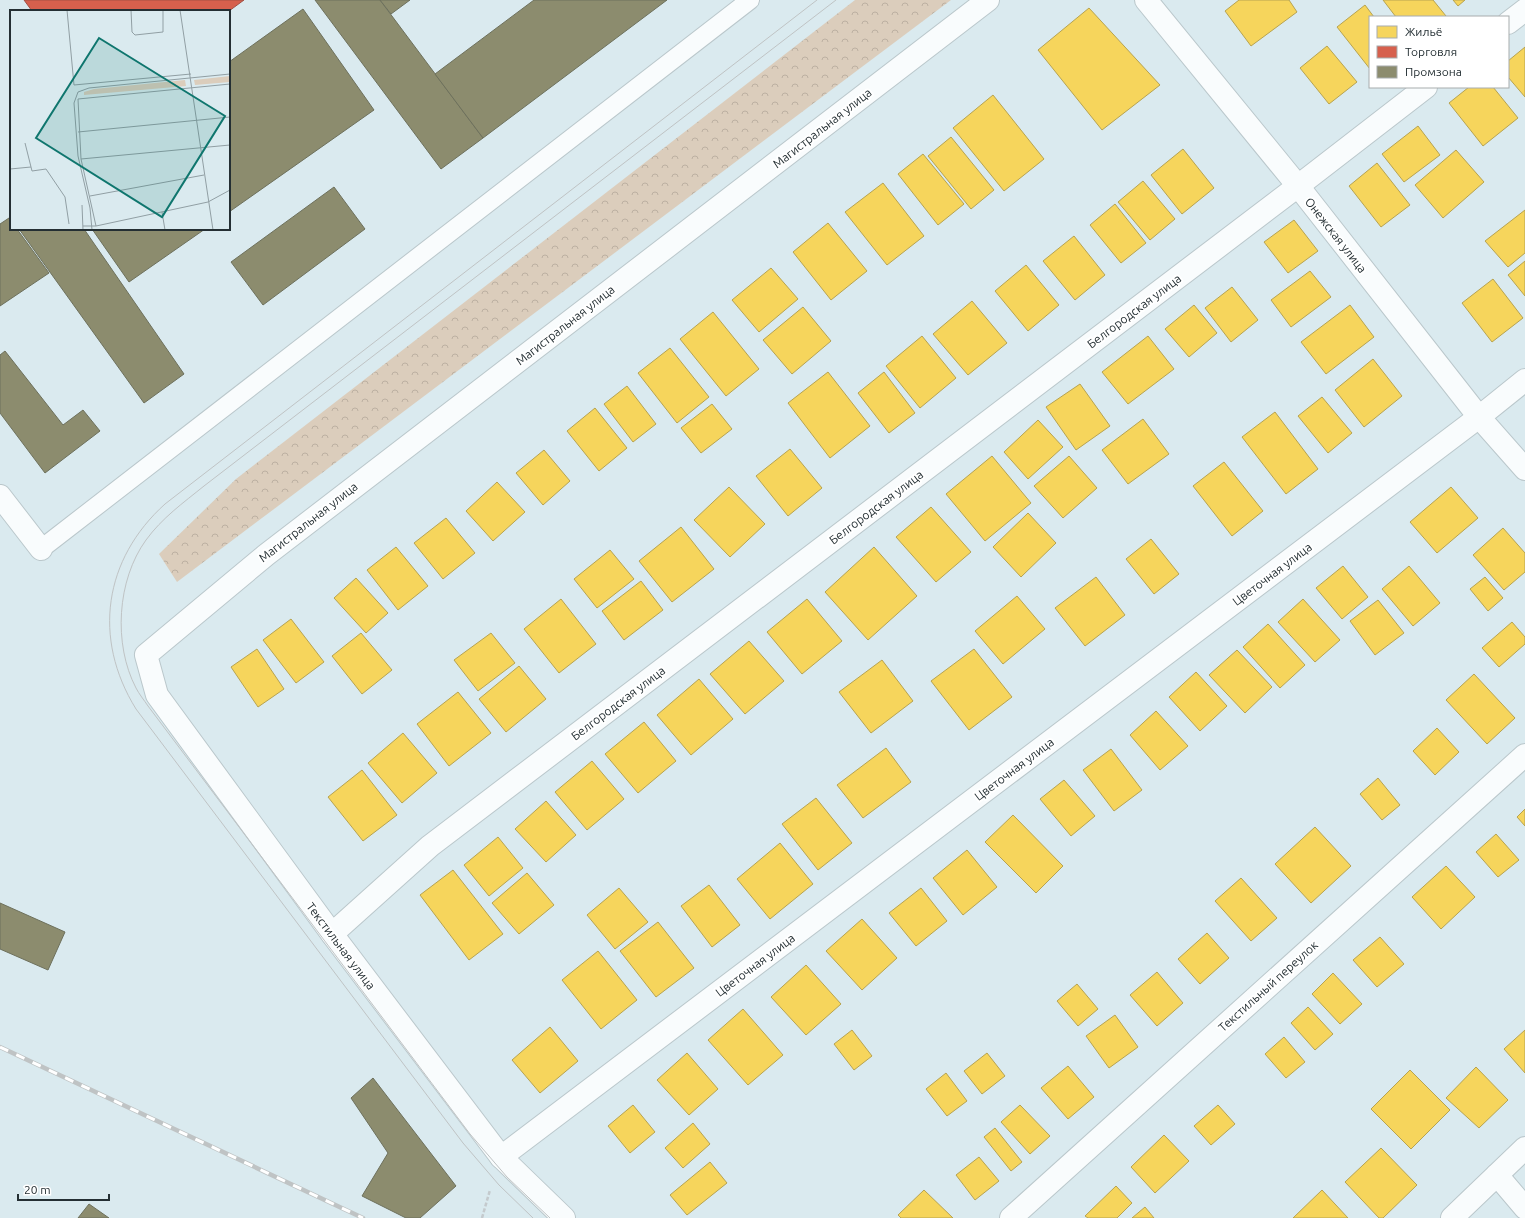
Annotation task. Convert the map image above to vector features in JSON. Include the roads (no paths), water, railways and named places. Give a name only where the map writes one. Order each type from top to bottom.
[{"type":"street","name":"Магистральная улица","points":[[146,655],[266,555],[988,0]]},
{"type":"street","name":"Онежская улица","points":[[1146,0],[1298,186],[1479,417],[1525,469]]},
{"type":"street","points":[[1509,22],[1525,10]]},
{"type":"street","name":"Белгородская улица","points":[[332,934],[430,846],[1425,88]]},
{"type":"street","name":"Цветочная улица","points":[[501,1157],[1479,417],[1525,380]]},
{"type":"street","points":[[0,496],[41,549]]},
{"type":"street","name":"Текстильная улица","points":[[146,655],[158,695],[332,934],[501,1157],[564,1218]]},
{"type":"street","name":"Текстильный переулок","points":[[1011,1218],[1525,755]]},
{"type":"street","points":[[1452,1218],[1525,1148]]},
{"type":"street","points":[[1497,1175],[1525,1208]]},
{"type":"lane","points":[[41,549],[750,0]]},
{"type":"tram line","points":[[533,1218],[499,1185],[463,1143],[136,709],[122,682],[113,655],[110,627],[111,600],[117,574],[129,549],[144,526],[165,504],[817,0]]},
{"type":"tram line","points":[[550,1218],[507,1177],[470,1134],[140,695],[129,671],[124,652],[121,632],[124,593],[136,556],[146,540],[152,532],[181,505],[836,0]]},
{"type":"railway","points":[[0,1047],[363,1218]]}]
